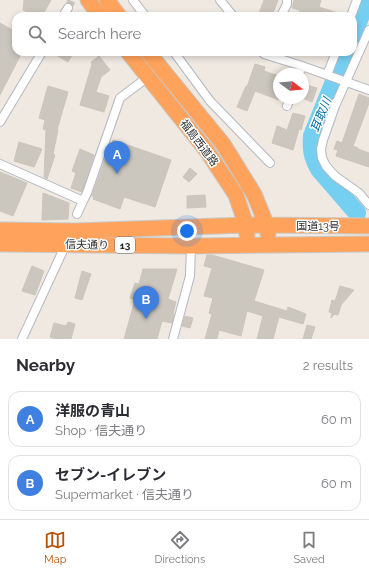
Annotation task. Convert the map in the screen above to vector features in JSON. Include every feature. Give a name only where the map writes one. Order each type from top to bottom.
[{"type":"highway","points":[[88,0],[97,12]]},
{"type":"highway","points":[[107,0],[117,12]]},
{"type":"highway","name":"福島西道路","points":[[131,56],[211,158],[236,195],[246,225],[249,246]]},
{"type":"highway","name":"福島西道路","points":[[152,56],[203,106],[223,144],[254,194],[267,226],[270,245]]},
{"type":"highway","name":"信夫通り","points":[[0,230],[75,231],[246,225],[267,226]]},
{"type":"highway","name":"国道13号","points":[[267,226],[369,226]]},
{"type":"highway","name":"信夫通り","points":[[0,244],[191,246],[270,245]]},
{"type":"highway","name":"国道13号","points":[[270,245],[369,244]]},
{"type":"street","points":[[133,0],[143,12]]},
{"type":"street","points":[[220,0],[230,12]]},
{"type":"street","points":[[284,12],[287,0]]},
{"type":"street","points":[[352,12],[357,0]]},
{"type":"street","points":[[66,12],[68,8]]},
{"type":"street","points":[[357,54],[369,30]]},
{"type":"street","points":[[0,122],[40,56]]},
{"type":"street","points":[[176,56],[203,106],[270,163]]},
{"type":"street","points":[[273,56],[369,90]]},
{"type":"street","points":[[329,75],[335,56]]},
{"type":"street","points":[[356,56],[344,81],[321,149],[322,158],[331,172],[359,193],[369,205]]},
{"type":"street","points":[[77,214],[87,193],[120,98],[148,77]]},
{"type":"street","points":[[0,164],[83,201]]},
{"type":"street","points":[[22,339],[66,244]]},
{"type":"street","points":[[173,339],[190,276],[191,246]]},
{"type":"building","points":[[24,0],[51,0],[44,12],[27,12],[23,10]]},
{"type":"building","points":[[264,0],[278,0],[274,12],[260,12]]},
{"type":"building","points":[[294,0],[321,0],[319,7],[335,12],[299,12],[300,10],[292,8]]},
{"type":"building","points":[[0,23],[12,30],[12,56],[20,56],[0,95]]},
{"type":"building","points":[[58,56],[72,56],[68,62]]},
{"type":"building","points":[[99,56],[110,70],[101,77],[96,92],[109,96],[104,112],[80,105],[92,64],[91,62]]},
{"type":"building","points":[[255,64],[265,67],[264,71],[273,74],[273,98],[255,91],[247,111],[237,107],[246,86],[247,87]]},
{"type":"building","points":[[48,86],[68,92],[57,130],[53,154],[55,155],[47,179],[44,177],[46,130],[43,129],[45,120],[39,118]]},
{"type":"building","points":[[309,86],[317,88],[312,102],[309,101]]},
{"type":"building","points":[[359,94],[369,98],[369,103],[353,146],[369,153],[369,167],[336,156],[338,150],[334,149],[337,141],[342,143]]},
{"type":"building","points":[[293,113],[305,116],[301,130],[299,129],[293,150],[272,143],[277,126],[287,130]]},
{"type":"building","points":[[113,140],[171,160],[155,207],[124,197],[120,209],[93,199],[94,196],[92,196]]},
{"type":"building","points":[[19,142],[42,149],[34,167],[14,161]]},
{"type":"building","points":[[80,149],[94,155],[82,192],[71,188],[76,173],[72,171]]},
{"type":"building","points":[[190,168],[197,174],[189,182],[183,177]]},
{"type":"building","points":[[0,172],[27,183],[13,216],[0,211]]},
{"type":"building","points":[[43,193],[69,203],[68,219],[42,220]]},
{"type":"building","points":[[205,195],[206,207],[187,208],[187,196]]},
{"type":"building","points":[[207,255],[212,255],[264,270],[254,301],[287,311],[288,307],[306,314],[303,324],[279,317],[273,339],[257,339],[263,316],[247,311],[241,336],[219,330],[217,339],[205,339],[212,314],[209,313],[213,298],[204,296],[212,268],[204,266]]},
{"type":"building","points":[[32,266],[44,271],[35,295],[22,291]]},
{"type":"building","points":[[143,269],[177,269],[168,299],[176,302],[172,323],[162,321],[157,339],[124,339],[135,300],[130,298],[135,283],[139,284]]},
{"type":"building","points":[[82,271],[91,274],[82,300],[75,298]]},
{"type":"building","points":[[340,286],[354,290],[341,305],[338,315],[334,314],[331,318],[332,313],[329,312],[332,300],[335,301]]},
{"type":"building","points":[[185,316],[193,318],[190,328],[182,326]]},
{"type":"building","points":[[68,322],[75,324],[71,339],[56,339],[50,337],[54,323],[66,326]]},
{"type":"building","points":[[307,325],[315,327],[311,339],[303,339]]},
{"type":"waterway","name":"耳取川","points":[[357,25],[367,0]]},
{"type":"waterway","name":"耳取川","points":[[344,56],[312,136],[312,149],[313,157],[319,169],[357,213]]},
{"type":"tunnel","points":[[68,8],[72,0]]},
{"type":"place","name":"洋服の青山","points":[[117,174]]},
{"type":"place","name":"セブン-イレブン","points":[[146,319]]}]
